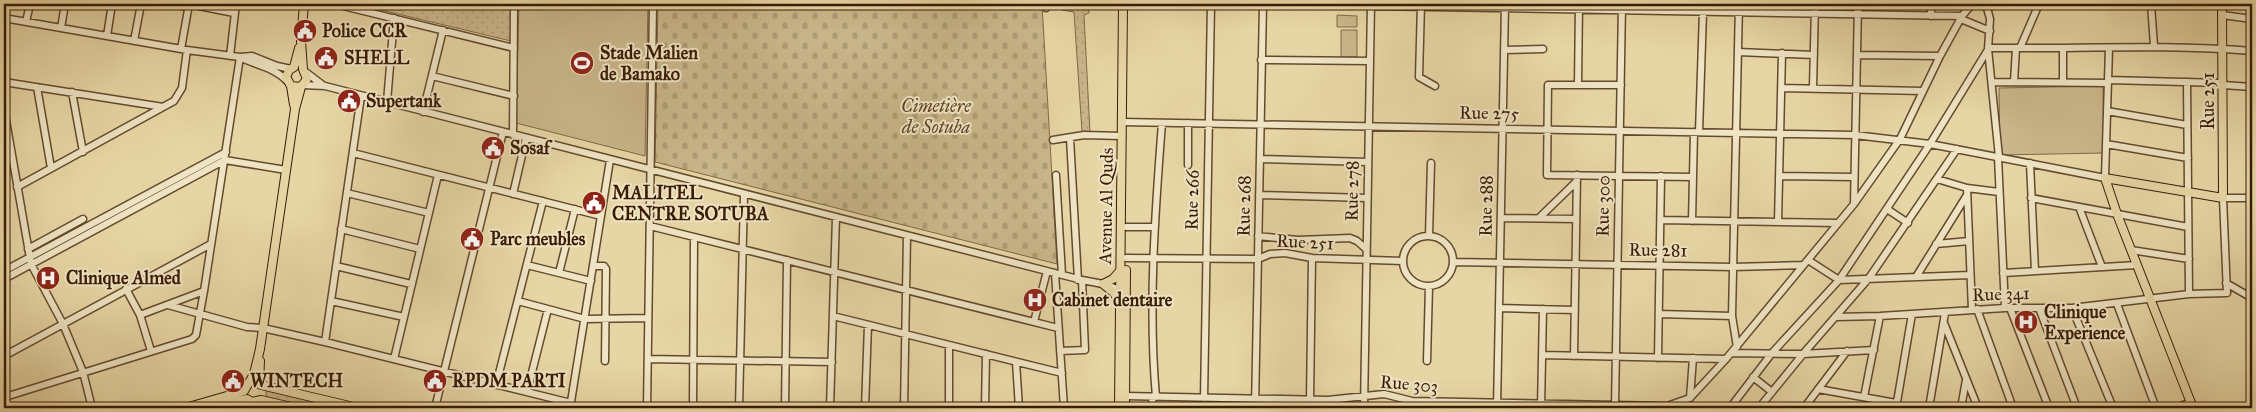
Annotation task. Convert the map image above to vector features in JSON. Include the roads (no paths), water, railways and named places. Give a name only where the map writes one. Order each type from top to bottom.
[{"type":"main road","points":[[251,399],[295,109],[302,86],[307,81],[301,41],[304,4]]},
{"type":"main road","name":"Avenue Al Quds","points":[[1123,4],[1126,227],[1123,291],[1125,408]]},
{"type":"main road","name":"Avenue Al Quds","points":[[1119,408],[1120,301],[1123,291],[1120,271],[1122,136],[1127,4]]},
{"type":"main road","name":"Rue 251","points":[[2222,4],[2223,198]]},
{"type":"main road","points":[[295,109],[286,75],[292,68],[301,41]]},
{"type":"main road","points":[[292,68],[305,71]]},
{"type":"main road","points":[[289,84],[302,86]]},
{"type":"main road","points":[[2192,405],[2117,214],[2106,178],[2223,198]]},
{"type":"main road","points":[[1120,271],[1114,279],[1103,284],[1114,292],[1120,301]]},
{"type":"main road","points":[[186,408],[251,399],[264,392],[260,384],[260,348]]},
{"type":"main road","points":[[251,399],[252,382],[358,408]]},
{"type":"main road","points":[[206,408],[222,403],[251,399],[296,408]]},
{"type":"main road","points":[[222,403],[238,408]]},
{"type":"street","points":[[26,22],[30,4]]},
{"type":"street","points":[[61,28],[65,4]]},
{"type":"street","points":[[107,36],[112,4]]},
{"type":"street","points":[[134,41],[141,4]]},
{"type":"street","points":[[171,4],[189,5],[234,13]]},
{"type":"street","points":[[230,56],[236,4]]},
{"type":"street","points":[[335,4],[514,48]]},
{"type":"street","points":[[513,135],[514,4]]},
{"type":"street","points":[[647,408],[653,4]]},
{"type":"street","name":"Rue 266","points":[[1204,398],[1211,4]]},
{"type":"street","name":"Rue 268","points":[[1255,408],[1262,4]]},
{"type":"street","points":[[1684,4],[1684,11]]},
{"type":"street","points":[[1692,221],[1701,12],[1698,4]]},
{"type":"street","points":[[1737,347],[1732,316],[1739,4]]},
{"type":"street","points":[[1813,88],[1815,4]]},
{"type":"street","points":[[1854,204],[1858,4]]},
{"type":"street","points":[[1931,4],[1931,16]]},
{"type":"street","points":[[1690,398],[1732,353],[1854,204],[1900,139],[1940,56],[1961,17],[1972,4]]},
{"type":"street","points":[[1986,4],[1990,19],[1989,48],[1993,82],[2003,273],[2007,308],[2048,408]]},
{"type":"street","points":[[2014,82],[2018,48],[2038,4]]},
{"type":"street","points":[[2151,4],[2154,46]]},
{"type":"street","points":[[17,187],[174,101],[182,88],[189,5]]},
{"type":"street","points":[[1371,5],[1622,7],[1701,12],[1961,17],[1990,31]]},
{"type":"street","name":"Rue 278","points":[[1364,408],[1371,5]]},
{"type":"street","points":[[1421,5],[1420,77],[1435,86]]},
{"type":"street","name":"Rue 288","points":[[1497,405],[1505,6]]},
{"type":"street","points":[[1578,84],[1579,7]]},
{"type":"street","name":"Rue 300","points":[[1615,406],[1622,7]]},
{"type":"street","points":[[2222,15],[2252,19]]},
{"type":"street","points":[[4,18],[184,49],[230,56],[255,57],[277,66],[292,68]]},
{"type":"street","points":[[387,102],[394,18]]},
{"type":"street","points":[[423,112],[443,30]]},
{"type":"street","points":[[1989,48],[2063,49],[2154,46],[2252,51]]},
{"type":"street","points":[[1730,408],[1772,354],[1838,280],[1888,209],[1989,48]]},
{"type":"street","points":[[2106,178],[2109,48]]},
{"type":"street","points":[[1504,50],[1543,49]]},
{"type":"street","points":[[2062,82],[2063,49]]},
{"type":"street","points":[[1738,52],[1814,55]]},
{"type":"street","points":[[1778,222],[1782,53]]},
{"type":"street","points":[[1857,55],[1940,56]]},
{"type":"street","points":[[240,57],[271,69],[280,74],[289,84]]},
{"type":"street","points":[[5,397],[192,339],[198,331],[240,57]]},
{"type":"street","points":[[1262,60],[1370,61]]},
{"type":"street","points":[[305,71],[325,86]]},
{"type":"street","points":[[432,76],[514,96]]},
{"type":"street","points":[[4,82],[163,107]]},
{"type":"street","points":[[1993,82],[2187,82],[2252,87]]},
{"type":"street","points":[[2187,82],[2189,294]]},
{"type":"street","points":[[1621,85],[1550,84],[1547,129],[1547,175],[1577,178],[1619,176],[1693,177]]},
{"type":"street","points":[[37,86],[51,168]]},
{"type":"street","points":[[302,86],[325,86],[1046,272],[1103,284],[1123,291]]},
{"type":"street","points":[[1781,88],[1923,91]]},
{"type":"street","points":[[72,92],[83,152]]},
{"type":"street","points":[[325,342],[361,96]]},
{"type":"street","points":[[4,109],[6,134],[30,261],[63,324],[83,372],[92,408]]},
{"type":"street","points":[[2107,111],[2187,125]]},
{"type":"street","name":"Rue 275","points":[[1124,122],[1855,135],[1930,144],[2106,178]]},
{"type":"street","points":[[1153,408],[1154,258],[1162,123]]},
{"type":"street","points":[[1188,123],[1188,165]]},
{"type":"street","points":[[435,408],[503,132]]},
{"type":"street","points":[[1053,140],[1084,135],[1122,136]]},
{"type":"street","points":[[513,194],[526,138]]},
{"type":"street","points":[[1060,352],[1085,350],[1070,138]]},
{"type":"street","points":[[2106,144],[2188,158]]},
{"type":"street","points":[[1759,408],[1869,278],[1908,224],[1957,149]]},
{"type":"street","points":[[4,279],[30,261],[226,152]]},
{"type":"street","points":[[353,153],[601,216]]},
{"type":"street","points":[[1260,159],[1368,162]]},
{"type":"street","points":[[4,272],[30,261],[224,160],[286,170]]},
{"type":"street","points":[[168,305],[248,327],[263,328],[325,342],[496,384],[570,406],[610,160]]},
{"type":"street","points":[[1429,236],[1431,163]]},
{"type":"street","points":[[2030,163],[2035,271]]},
{"type":"street","points":[[394,359],[438,175]]},
{"type":"street","points":[[1056,175],[1058,328],[1064,408]]},
{"type":"street","points":[[1658,358],[1661,176]]},
{"type":"street","points":[[1779,176],[1854,177]]},
{"type":"street","points":[[1539,218],[1577,178]]},
{"type":"street","points":[[1574,356],[1577,178]]},
{"type":"street","points":[[1937,179],[1966,188],[1999,192]]},
{"type":"street","points":[[1966,188],[1970,275],[1974,310],[2013,408]]},
{"type":"street","points":[[347,193],[429,213]]},
{"type":"street","points":[[739,408],[744,194]]},
{"type":"street","points":[[1916,277],[1967,195]]},
{"type":"street","points":[[1259,196],[1367,198]]},
{"type":"street","points":[[2031,198],[2188,227]]},
{"type":"street","points":[[2252,198],[2223,198],[2226,283],[2252,298]]},
{"type":"street","points":[[496,384],[543,201]]},
{"type":"street","points":[[2079,207],[2102,267]]},
{"type":"street","points":[[559,273],[574,209]]},
{"type":"street","points":[[1888,209],[1908,224]]},
{"type":"street","points":[[830,408],[836,217]]},
{"type":"street","points":[[1501,218],[1576,219]]},
{"type":"street","points":[[28,249],[82,219]]},
{"type":"street","points":[[1660,220],[1838,223]]},
{"type":"street","points":[[650,226],[1058,328]]},
{"type":"street","points":[[1126,227],[1155,227]]},
{"type":"street","points":[[342,229],[420,249]]},
{"type":"street","points":[[904,408],[907,236]]},
{"type":"street","points":[[1258,236],[1298,240],[1350,238],[1366,249]]},
{"type":"street","points":[[1429,236],[1444,242],[1449,248],[1453,262],[1451,272],[1446,279],[1438,284],[1429,286],[1414,282],[1404,269],[1403,261],[1408,246],[1414,240],[1429,236]]},
{"type":"street","points":[[692,408],[694,237]]},
{"type":"street","points":[[1936,244],[1969,241]]},
{"type":"street","points":[[4,356],[211,244]]},
{"type":"street","points":[[2131,250],[2189,259]]},
{"type":"street","name":"Rue 251","points":[[1126,258],[1258,259],[1270,254],[1285,252],[1312,258],[1403,261]]},
{"type":"street","points":[[1310,399],[1312,258]]},
{"type":"street","points":[[785,408],[788,260]]},
{"type":"street","name":"Rue 281","points":[[1453,262],[1733,267],[1806,262]]},
{"type":"street","points":[[1806,262],[1838,280],[1970,275]]},
{"type":"street","points":[[527,265],[591,281]]},
{"type":"street","points":[[2003,273],[2137,265]]},
{"type":"street","points":[[336,266],[412,284]]},
{"type":"street","points":[[593,266],[604,266],[606,269],[605,361]]},
{"type":"street","points":[[1034,322],[1046,272]]},
{"type":"street","name":"Rue 341","points":[[1835,317],[1945,313],[2007,308],[2072,308],[2189,294],[2226,293],[2226,283]]},
{"type":"street","points":[[1427,361],[1429,286]]},
{"type":"street","points":[[126,289],[140,315],[151,351]]},
{"type":"street","points":[[140,315],[204,292]]},
{"type":"street","points":[[331,301],[404,316]]},
{"type":"street","points":[[518,301],[584,319],[648,318]]},
{"type":"street","points":[[2117,304],[2156,408]]},
{"type":"street","points":[[1499,308],[1575,310]]},
{"type":"street","points":[[2039,308],[2077,408]]},
{"type":"street","points":[[2072,308],[2113,408]]},
{"type":"street","points":[[527,392],[548,309]]},
{"type":"street","points":[[1541,406],[1543,309]]},
{"type":"street","points":[[1929,408],[1945,313]]},
{"type":"street","points":[[1659,314],[1732,316]]},
{"type":"street","points":[[1818,389],[1864,397],[1896,406],[1912,314]]},
{"type":"street","points":[[833,316],[1062,373]]},
{"type":"street","points":[[1864,397],[1880,316]]},
{"type":"street","points":[[1944,322],[1978,408]]},
{"type":"street","points":[[865,408],[868,325]]},
{"type":"street","points":[[949,345],[949,408]]},
{"type":"street","points":[[1732,353],[1803,354],[1874,350]]},
{"type":"street","points":[[1804,408],[1847,351]]},
{"type":"street","points":[[985,408],[986,354]]},
{"type":"street","points":[[1542,355],[1726,359]]},
{"type":"street","points":[[1690,398],[1692,358]]},
{"type":"street","points":[[648,359],[832,362]]},
{"type":"street","points":[[1016,362],[1019,408]]},
{"type":"street","points":[[1754,377],[1772,392]]},
{"type":"street","points":[[1961,408],[1966,379]]},
{"type":"street","name":"Rue 303","points":[[1125,396],[1328,400],[1384,394],[1412,405],[1668,407],[1690,398]]},
{"type":"street","points":[[1328,400],[1328,408]]},
{"type":"street","points":[[2176,408],[2192,405]]},
{"type":"place","name":"Police CCR","points":[[305,31]]},
{"type":"place","name":"SHELL","points":[[326,58]]},
{"type":"place","name":"Stade Malien de Bamako","points":[[582,63]]},
{"type":"place","name":"Supertank","points":[[349,101]]},
{"type":"place","name":"Sosaf","points":[[493,148]]},
{"type":"place","name":"MALITEL CENTRE SOTUBA","points":[[594,203]]},
{"type":"place","name":"Parc meubles","points":[[472,239]]},
{"type":"place","name":"Clinique Almed","points":[[48,278]]},
{"type":"place","name":"Cabinet dentaire","points":[[1035,300]]},
{"type":"place","name":"Clinique Experience","points":[[2026,322]]},
{"type":"place","name":"WINTECH","points":[[233,381]]},
{"type":"place","name":"RPDM PARTI","points":[[435,381]]},
{"type":"park label","name":"Cimetière de Sotuba","points":[[936,116]]}]
